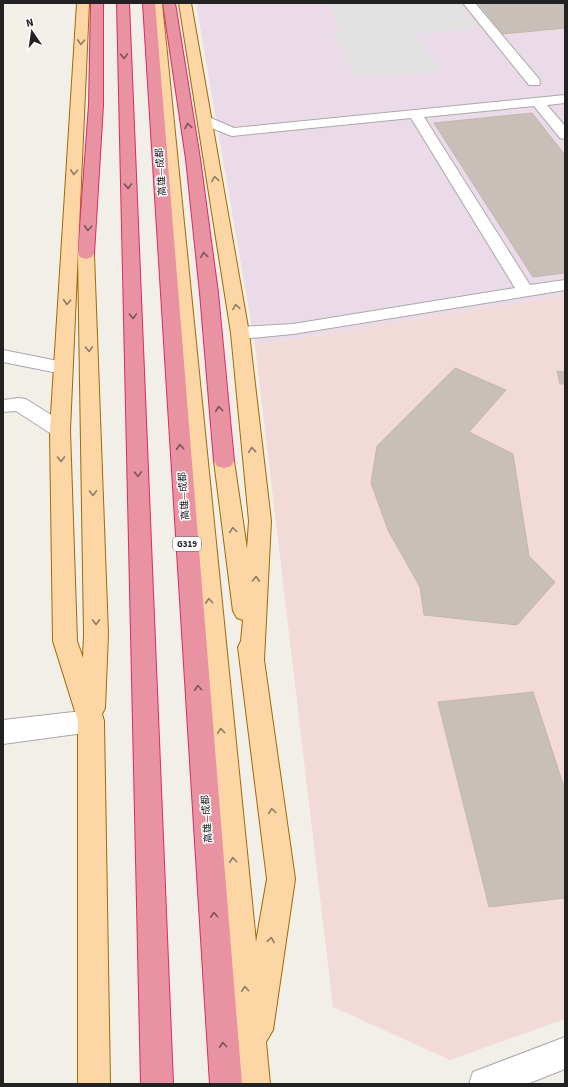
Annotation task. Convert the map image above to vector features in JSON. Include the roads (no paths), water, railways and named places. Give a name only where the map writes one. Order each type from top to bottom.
[{"type":"highway","points":[[86,254],[96,105],[96,3]]},
{"type":"highway","points":[[123,3],[157,1084]]},
{"type":"highway","name":"高雄—成都","points":[[149,3],[226,1084]]},
{"type":"highway","points":[[169,3],[193,159],[209,293],[224,462]]},
{"type":"main road","points":[[83,3],[60,430],[65,641],[91,721]]},
{"type":"main road","points":[[156,3],[253,1073]]},
{"type":"main road","points":[[185,3],[206,121],[240,334],[260,521],[252,660]]},
{"type":"main road","points":[[86,254],[96,634],[91,721],[94,1084]]},
{"type":"main road","points":[[224,462],[281,879],[253,1073]]},
{"type":"street","points":[[469,3],[534,82]]},
{"type":"street","points":[[206,121],[232,132],[565,99]]},
{"type":"street","points":[[538,102],[565,135]]},
{"type":"street","points":[[416,114],[526,292]]},
{"type":"street","points":[[240,334],[293,329],[565,285]]},
{"type":"street","points":[[3,356],[63,368]]},
{"type":"street","points":[[3,406],[19,404],[60,430]]},
{"type":"street","points":[[3,732],[91,721]]},
{"type":"street","points":[[485,1084],[565,1053]]}]
